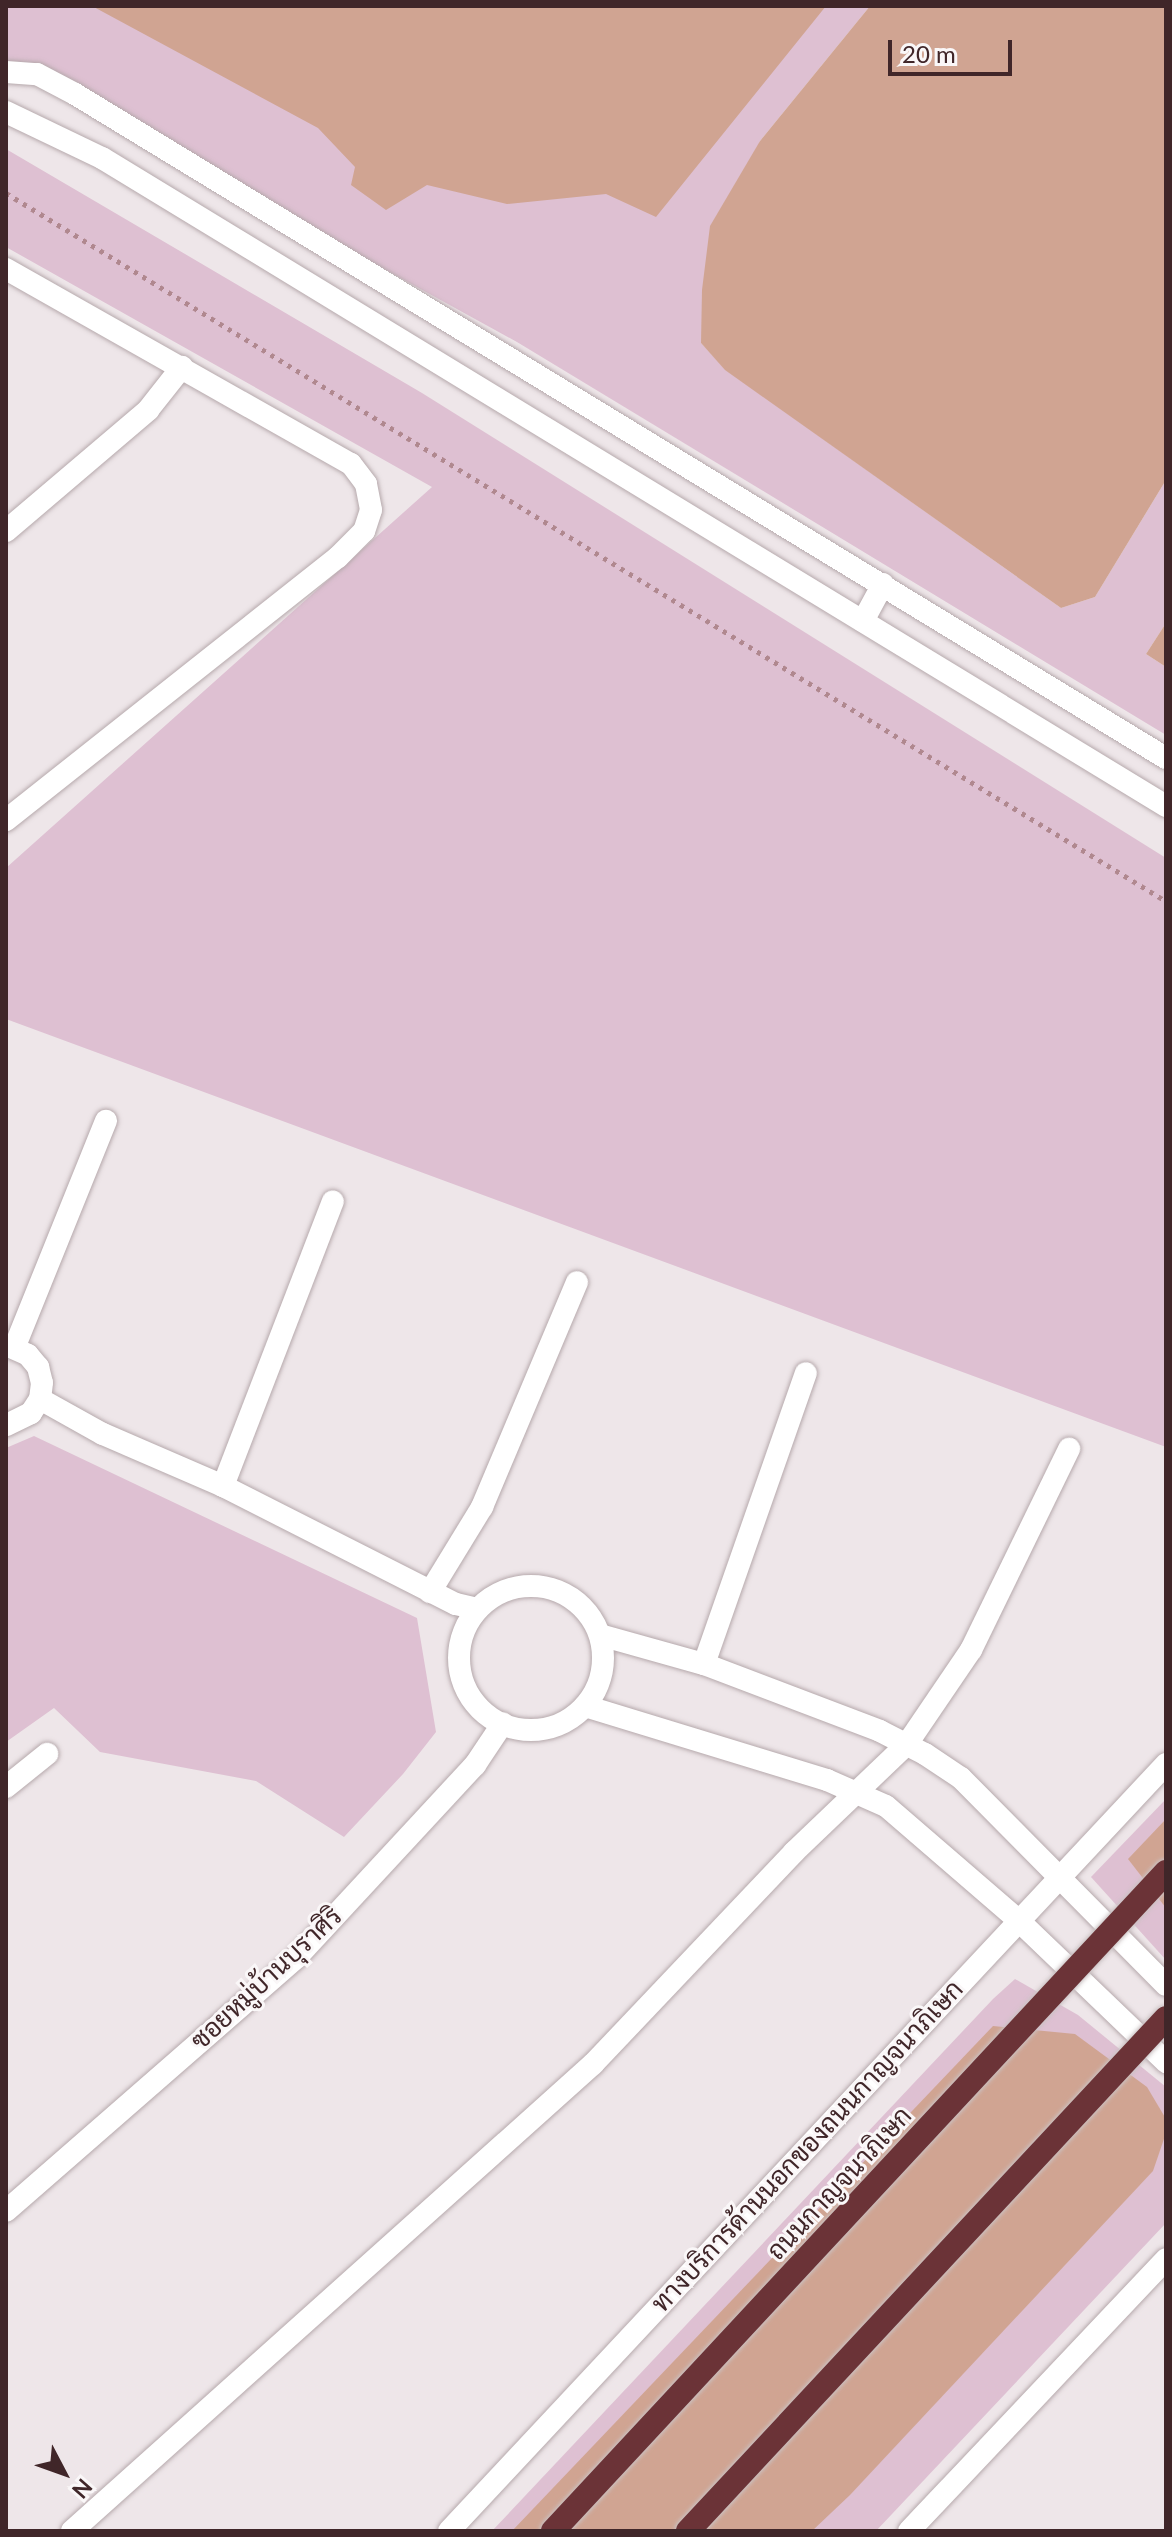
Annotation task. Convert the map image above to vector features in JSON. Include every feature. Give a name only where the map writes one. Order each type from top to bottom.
[{"type":"highway","name":"ถนนกาญจนาภิเษก","points":[[553,2531],[1166,1872]]},
{"type":"highway","points":[[688,2531],[1166,2018]]},
{"type":"street","points":[[6,72],[37,74],[88,101],[1166,758]]},
{"type":"street","points":[[6,112],[102,158],[1166,806]]},
{"type":"street","points":[[6,269],[351,464],[366,484],[371,510],[364,531],[338,557],[6,820]]},
{"type":"street","points":[[6,531],[148,410],[182,367]]},
{"type":"street","points":[[863,621],[883,584]]},
{"type":"street","points":[[6,1425],[31,1413],[40,1399],[42,1383],[38,1367],[28,1355],[10,1346],[106,1121]]},
{"type":"street","points":[[223,1486],[333,1201]]},
{"type":"street","points":[[430,1592],[482,1507],[577,1282]]},
{"type":"street","points":[[704,1664],[806,1373]]},
{"type":"street","points":[[40,1399],[103,1434],[223,1486],[430,1592],[456,1604],[477,1609]]},
{"type":"street","points":[[72,2531],[593,2064],[856,1790],[907,1744],[971,1650],[1069,1449]]},
{"type":"street","points":[[521,1586],[546,1587],[570,1596],[588,1612],[600,1635],[604,1660],[599,1684],[585,1706],[565,1722],[541,1730],[516,1729],[474,1703],[462,1680],[459,1655],[464,1631],[477,1609],[497,1593],[521,1586]]},
{"type":"street","points":[[600,1635],[704,1664],[907,1744],[961,1778],[1166,1985]]},
{"type":"street","points":[[585,1706],[856,1790],[886,1806],[1017,1919],[1166,2062]]},
{"type":"street","name":"ซอยหมู่บ้านบุราศิริ","points":[[6,2211],[297,1957],[475,1765],[503,1723]]},
{"type":"street","points":[[6,1787],[47,1754]]},
{"type":"street","name":"ทางบริการด้านนอกของถนนกาญจนาภิเษก","points":[[449,2531],[1017,1919],[1166,1764]]},
{"type":"street","points":[[909,2531],[1166,2259]]},
{"type":"path","points":[[6,193],[1166,901]]},
{"type":"shaded area","points":[[6,6],[870,6],[760,141],[701,343],[726,370],[1061,608],[1095,597],[1166,480],[1166,623],[1146,654],[1166,667],[1166,735],[517,342],[6,61]]},
{"type":"shaded area","points":[[92,6],[826,6],[656,217],[606,194],[507,204],[427,185],[386,210],[351,185],[355,167],[318,128]]},
{"type":"shaded area","points":[[870,6],[1166,6],[1166,480],[1095,597],[1061,608],[725,370],[701,343],[702,290],[710,226],[760,141]]},
{"type":"shaded area","points":[[6,149],[422,393],[1166,858],[1166,1447],[6,1019],[6,868],[432,487],[6,247]]},
{"type":"shaded area","points":[[1166,623],[1166,667],[1146,654]]},
{"type":"shaded area","points":[[34,1436],[417,1618],[436,1732],[403,1774],[344,1837],[256,1781],[100,1752],[54,1708],[6,1742],[6,1448]]},
{"type":"shaded area","points":[[1166,1799],[1166,1960],[1091,1877]]},
{"type":"shaded area","points":[[1166,1819],[1166,1908],[1128,1859]]},
{"type":"shaded area","points":[[1015,1979],[1078,2015],[1166,2087],[1166,2223],[876,2531],[492,2531],[993,1999]]},
{"type":"shaded area","points":[[993,2026],[1075,2034],[1147,2087],[1166,2119],[1166,2133],[1153,2171],[850,2495],[812,2531],[512,2531]]}]
